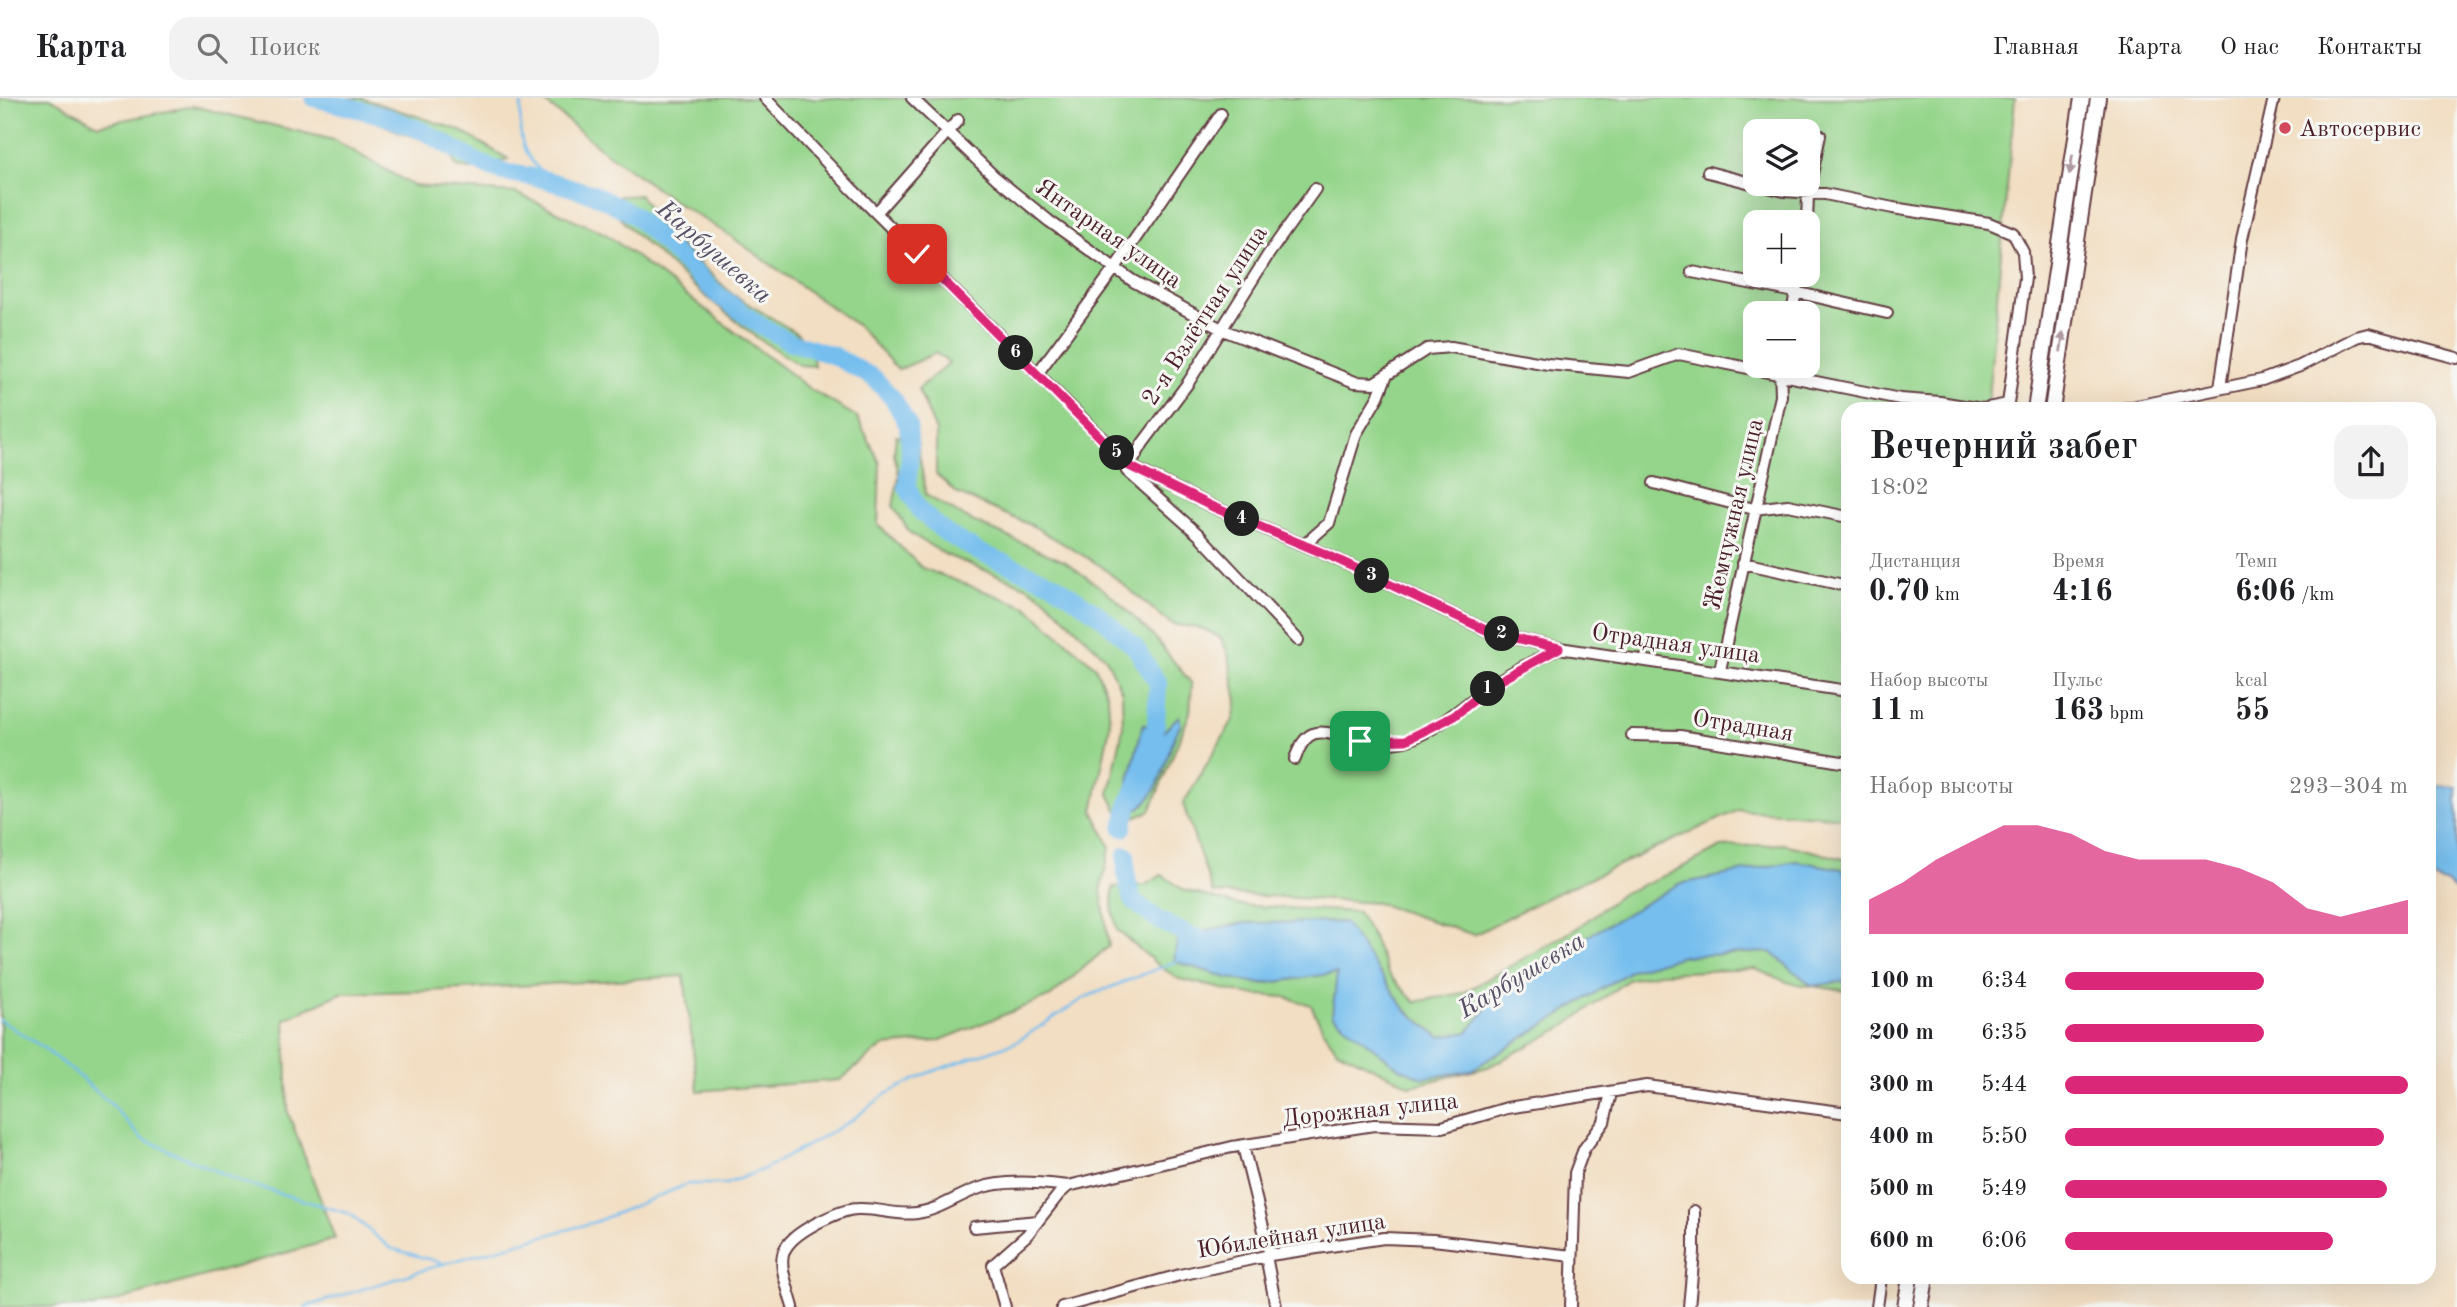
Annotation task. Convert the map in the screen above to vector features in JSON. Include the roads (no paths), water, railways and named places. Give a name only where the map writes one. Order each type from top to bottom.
[{"type":"main road","points":[[2036,402],[2082,98]]},
{"type":"main road","points":[[2053,402],[2098,98]]},
{"type":"main road","points":[[1905,1307],[1909,1284]]},
{"type":"main road","points":[[1922,1307],[1925,1284]]},
{"type":"street","name":"Отрадная улица","points":[[765,98],[1129,466],[1213,507],[1304,545],[1490,632],[1559,648],[1841,690]]},
{"type":"street","name":"Янтарная улица","points":[[912,98],[996,178],[1049,221],[1133,281],[1223,330],[1355,382],[1374,383],[1387,377]]},
{"type":"street","points":[[2220,388],[2242,239],[2274,98]]},
{"type":"street","points":[[1037,374],[1115,268],[1220,114]]},
{"type":"street","points":[[876,213],[958,120]]},
{"type":"street","points":[[1820,140],[1821,135]]},
{"type":"street","points":[[1708,172],[1743,181]]},
{"type":"street","name":"2-я Взлётная улица","points":[[1129,466],[1188,383],[1268,255],[1315,189]]},
{"type":"street","points":[[1820,194],[1989,223],[2012,233],[2023,252],[2025,278],[2008,402]]},
{"type":"street","points":[[1692,272],[1887,313]]},
{"type":"street","points":[[1794,301],[1796,287]]},
{"type":"street","points":[[2154,402],[2262,380],[2300,366],[2356,337],[2368,334],[2457,358]]},
{"type":"street","points":[[1304,545],[1329,523],[1356,434],[1387,377],[1427,349],[1451,347],[1548,364],[1629,372],[1679,354],[1743,364]]},
{"type":"street","name":"Жемчужная улица","points":[[1720,670],[1781,396],[1780,378]]},
{"type":"street","points":[[1813,378],[1900,399],[1940,402]]},
{"type":"street","points":[[1129,466],[1127,471],[1199,535],[1298,640]]},
{"type":"street","points":[[1654,483],[1754,509],[1788,505],[1841,516]]},
{"type":"street","points":[[1743,563],[1841,584]]},
{"type":"street","points":[[1295,759],[1301,741],[1316,732],[1334,733],[1360,741],[1406,740],[1454,716],[1494,684],[1559,648]]},
{"type":"street","name":"Отрадная","points":[[1632,735],[1680,736],[1841,762]]},
{"type":"street","name":"Дорожная улица","points":[[793,1307],[783,1265],[786,1244],[800,1232],[851,1210],[917,1213],[987,1186],[1069,1186],[1177,1159],[1243,1146],[1374,1125],[1442,1127],[1507,1108],[1647,1086],[1841,1112]]},
{"type":"street","points":[[1571,1307],[1575,1173],[1584,1149],[1604,1122],[1611,1093]]},
{"type":"street","points":[[1243,1146],[1268,1256],[1276,1307]]},
{"type":"street","points":[[1006,1307],[993,1265],[1027,1235],[1059,1194],[1069,1186]]},
{"type":"street","points":[[1689,1307],[1694,1252],[1693,1211]]},
{"type":"street","points":[[974,1227],[1038,1221]]},
{"type":"street","name":"Юбилейная улица","points":[[1062,1307],[1180,1275],[1268,1256],[1367,1240],[1399,1238],[1572,1256]]},
{"type":"street","points":[[1877,1307],[1880,1284]]},
{"type":"water","points":[[1179,716],[1181,724],[1157,787],[1141,807],[1130,813],[1124,800],[1143,724],[1162,733]]},
{"type":"water","points":[[2436,786],[2457,787],[2457,892],[2447,883],[2436,879]]},
{"type":"water","points":[[1796,861],[1841,869],[1841,982],[1812,986],[1771,952],[1683,956],[1632,970],[1470,1071],[1423,1078],[1399,1068],[1332,1015],[1337,973],[1262,984],[1228,978],[1174,961],[1178,935],[1245,923],[1344,922],[1406,1010],[1440,1037],[1468,1032],[1494,1000],[1569,947],[1679,884]]},
{"type":"waterway","name":"Карбушевка","points":[[314,98],[381,115],[423,131],[479,163],[502,172],[539,178],[593,194],[633,214],[717,294],[758,324],[790,342],[832,355],[874,378],[894,400],[908,425],[910,452],[907,487],[920,511],[947,534],[979,552],[1054,584],[1098,614],[1135,647],[1158,683],[1156,724],[1150,753]]},
{"type":"waterway","points":[[522,98],[520,125],[523,146],[534,164],[553,182]]},
{"type":"waterway","name":"Карбушевка","points":[[1123,828],[1137,785]]},
{"type":"waterway","name":"Карбушевка","points":[[1126,855],[1126,874],[1132,900],[1158,920],[1193,937],[1206,940]]},
{"type":"waterway","points":[[305,1307],[443,1264],[595,1222],[688,1184],[726,1184],[764,1169],[852,1120],[886,1094],[928,1073],[1016,1042],[1086,997],[1177,961]]},
{"type":"waterway","points":[[0,1020],[42,1047],[75,1073],[113,1106],[141,1138],[241,1182],[350,1214],[390,1248],[442,1263]]},
{"type":"place","name":"Автосервис","points":[[2285,128]]}]
